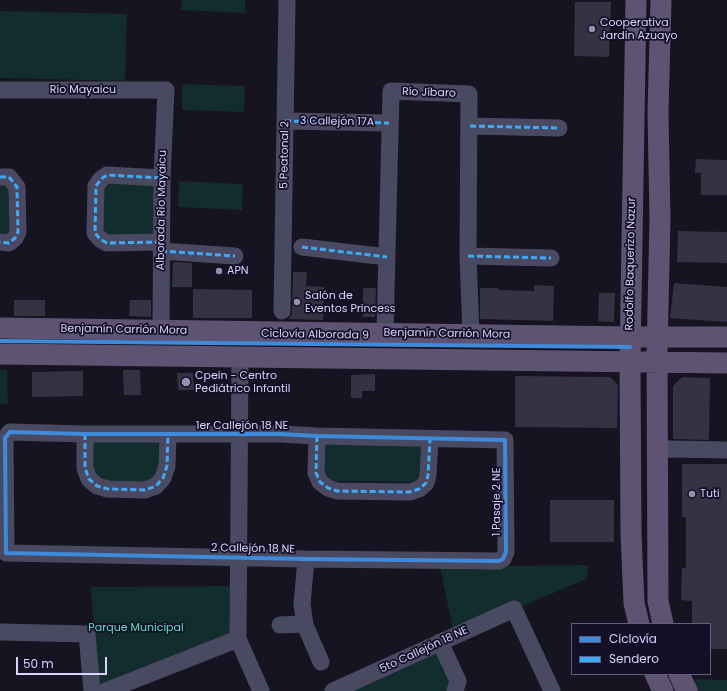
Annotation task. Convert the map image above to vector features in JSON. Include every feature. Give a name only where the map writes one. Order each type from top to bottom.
[{"type":"main road","name":"Rodolfo Baquerizo Nazur","points":[[636,0],[645,350],[658,422],[658,601],[663,623]]},
{"type":"main road","name":"Rodolfo Baquerizo Nazur","points":[[639,623],[634,603],[631,534],[645,350],[660,243],[658,112],[661,0]]},
{"type":"main road","name":"Benjamín Carrión Mora","points":[[0,328],[471,335],[645,350],[727,363]]},
{"type":"main road","points":[[322,358],[344,353],[377,353],[381,351],[384,345],[385,333]]},
{"type":"main road","points":[[422,359],[423,346],[429,339],[464,338],[471,335]]},
{"type":"main road","name":"Benjamín Carrión Mora","points":[[0,354],[499,360],[645,350],[727,337]]},
{"type":"main road","points":[[645,350],[727,353]]},
{"type":"main road","points":[[655,675],[663,691]]},
{"type":"main road","points":[[679,675],[687,691]]},
{"type":"street","name":"5 Peatonal 2","points":[[282,311],[287,0]]},
{"type":"street","name":"Río Mayaicu","points":[[0,90],[166,90]]},
{"type":"street","name":"Alborada Rio Mayaicu","points":[[161,330],[162,178],[166,90]]},
{"type":"street","name":"Río Jíbaro","points":[[385,333],[389,123],[391,91],[399,91],[469,94],[468,256],[471,335]]},
{"type":"street","name":"3 Callejón 17A","points":[[285,121],[389,123]]},
{"type":"street","points":[[470,126],[559,128]]},
{"type":"street","points":[[162,178],[107,175],[101,179],[96,186],[96,233],[100,239],[107,243],[161,247],[234,256]]},
{"type":"street","points":[[0,177],[9,178],[17,187],[18,232],[15,238],[9,243],[0,242]]},
{"type":"street","points":[[302,247],[386,256]]},
{"type":"street","points":[[468,256],[551,258]]},
{"type":"street","points":[[240,357],[238,639],[261,691]]},
{"type":"street","name":"1er Callejón 18 NE","points":[[6,553],[5,438],[10,432],[85,434],[280,434],[505,440]]},
{"type":"street","points":[[85,434],[85,468],[89,479],[96,486],[108,489],[145,490],[156,486],[163,478],[167,466],[168,434]]},
{"type":"street","points":[[317,436],[316,473],[320,482],[328,488],[337,491],[410,492],[419,489],[426,483],[428,475],[430,438]]},
{"type":"street","name":"1 Pasaje 2 NE","points":[[500,561],[503,559],[506,552],[505,440]]},
{"type":"street","points":[[658,450],[727,450]]},
{"type":"street","name":"2 Callejón 18 NE","points":[[6,553],[306,560],[500,561]]},
{"type":"street","points":[[306,560],[302,604],[305,624],[321,662]]},
{"type":"street","name":"5to Callejón 18 NE","points":[[337,690],[514,609],[552,691]]},
{"type":"street","points":[[280,625],[305,624]]},
{"type":"street","points":[[0,632],[87,634],[92,691]]},
{"type":"street","points":[[106,691],[238,639]]},
{"type":"street","points":[[440,642],[458,681],[455,691]]},
{"type":"green space","points":[[182,0],[245,0],[245,13],[181,10]]},
{"type":"green space","points":[[0,11],[127,14],[125,81],[0,78]]},
{"type":"green space","points":[[182,84],[245,86],[244,112],[182,110]]},
{"type":"green space","points":[[110,179],[154,183],[154,239],[109,239],[99,231],[100,188]]},
{"type":"green space","points":[[179,181],[243,184],[242,210],[178,207]]},
{"type":"green space","points":[[0,183],[5,183],[12,190],[13,230],[0,238]]},
{"type":"green space","points":[[0,370],[7,370],[8,404],[0,404]]},
{"type":"green space","points":[[88,437],[165,437],[164,467],[149,485],[106,483],[90,473]]},
{"type":"green space","points":[[320,439],[426,442],[422,480],[414,482],[327,481],[323,476]]},
{"type":"green space","points":[[588,565],[587,579],[454,634],[440,567]]},
{"type":"green space","name":"Parque Municipal","points":[[232,586],[231,636],[98,688],[91,587]]},
{"type":"green space","points":[[440,650],[453,678],[449,691],[352,691]]},
{"type":"green space","points":[[690,679],[727,680],[727,691],[696,691]]},
{"type":"building","name":"Cooperativa Jardin Azuayo","points":[[575,2],[611,2],[609,57],[574,56]]},
{"type":"building","points":[[696,159],[727,160],[727,195],[701,195],[701,173],[695,173]]},
{"type":"building","points":[[678,231],[727,232],[727,263],[677,262]]},
{"type":"building","points":[[173,262],[192,263],[192,287],[172,287]]},
{"type":"building","points":[[293,272],[307,272],[306,286],[324,287],[323,320],[288,319],[291,316],[292,311]]},
{"type":"building","points":[[674,283],[727,287],[727,322],[670,318]]},
{"type":"building","points":[[534,285],[554,286],[553,321],[480,319],[480,288],[534,291]]},
{"type":"building","points":[[363,288],[376,288],[375,317],[363,317]]},
{"type":"building","points":[[193,289],[252,290],[252,318],[193,318]]},
{"type":"building","points":[[599,293],[615,293],[614,322],[598,321]]},
{"type":"building","points":[[14,300],[45,300],[45,316],[14,316]]},
{"type":"building","points":[[130,300],[151,300],[151,317],[129,316]]},
{"type":"building","points":[[123,370],[140,370],[141,395],[124,395]]},
{"type":"building","points":[[83,371],[83,396],[32,397],[32,372]]},
{"type":"building","name":"Cpein - Centro Pediátrico Infantil","points":[[177,373],[193,373],[194,390],[178,390]]},
{"type":"building","points":[[375,374],[375,391],[362,391],[362,398],[351,398],[351,375]]},
{"type":"building","points":[[515,376],[610,377],[618,385],[617,428],[515,427]]},
{"type":"building","points":[[682,377],[710,378],[709,440],[673,439],[673,386]]},
{"type":"building","points":[[682,464],[727,464],[727,649],[711,649],[711,623],[692,623],[692,601],[681,600],[682,568],[686,568],[686,517],[682,517]]},
{"type":"building","points":[[550,500],[614,500],[614,542],[550,542]]},
{"type":"marked path","points":[[285,121],[389,123]]},
{"type":"marked path","points":[[470,126],[559,128]]},
{"type":"marked path","points":[[161,242],[107,243],[100,239],[95,233],[96,186],[101,179],[107,175],[162,178]]},
{"type":"marked path","points":[[0,177],[9,177],[17,187],[18,232],[15,238],[9,243],[0,242]]},
{"type":"marked path","points":[[302,247],[387,257]]},
{"type":"marked path","points":[[161,251],[235,256]]},
{"type":"marked path","points":[[468,256],[551,258]]},
{"type":"marked path","points":[[85,434],[85,468],[89,479],[97,486],[108,489],[145,490],[156,486],[163,478],[167,466],[168,434]]},
{"type":"marked path","points":[[317,436],[316,473],[320,482],[328,488],[337,491],[410,492],[419,489],[426,483],[428,475],[430,439]]},
{"type":"cycle path","name":"Ciclovía Alborada 9","points":[[0,341],[630,347]]},
{"type":"cycle path","points":[[10,432],[85,434],[280,434],[505,440],[506,552],[503,559],[499,561],[6,553],[5,438],[10,432]]},
{"type":"place","name":"Cooperativa Jardin Azuayo","points":[[592,29]]},
{"type":"place","name":"APN","points":[[219,271]]},
{"type":"place","name":"Salón de Eventos Princess","points":[[297,302]]},
{"type":"place","name":"Cpein - Centro Pediátrico Infantil","points":[[186,382]]},
{"type":"place","name":"Tuti","points":[[692,494]]}]
